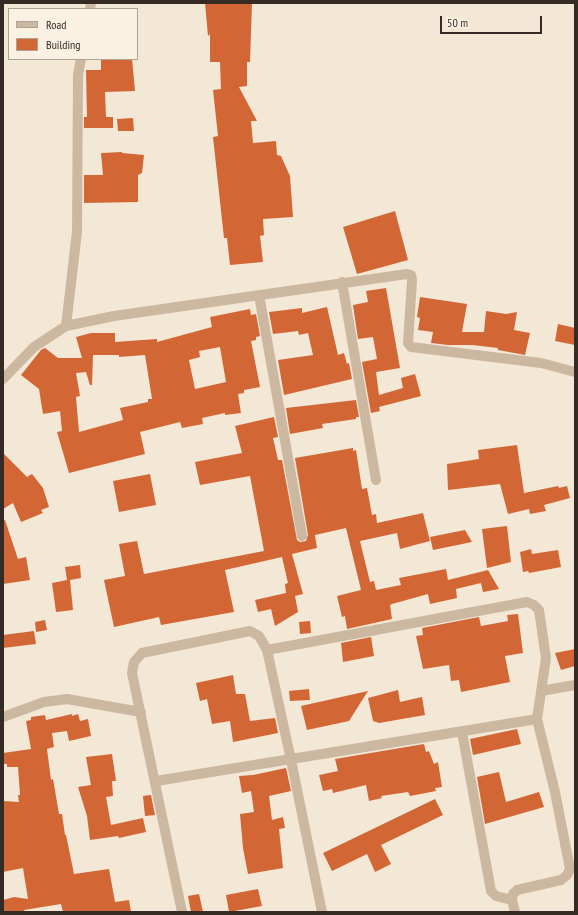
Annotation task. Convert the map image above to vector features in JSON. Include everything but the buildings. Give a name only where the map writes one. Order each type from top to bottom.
[{"type":"street","points":[[66,326],[77,232],[78,75],[81,60]]},
{"type":"street","points":[[3,379],[34,347],[66,326],[114,316],[406,274],[411,275],[412,280],[408,343],[411,347],[541,363],[575,372]]},
{"type":"street","points":[[342,282],[376,480]]},
{"type":"street","points":[[259,295],[302,536]]},
{"type":"street","points":[[267,650],[527,602],[534,605],[539,610],[546,658],[537,719],[556,792],[570,869],[567,875],[561,880],[517,890],[512,900],[515,912]]},
{"type":"street","points":[[182,912],[156,781],[132,673],[134,662],[142,653],[250,631],[259,636],[267,650],[322,912]]},
{"type":"street","points":[[541,691],[575,685]]},
{"type":"street","points":[[3,717],[44,702],[67,699],[141,712]]},
{"type":"street","points":[[156,781],[537,719]]},
{"type":"street","points":[[462,732],[491,891],[496,896],[512,900]]}]
